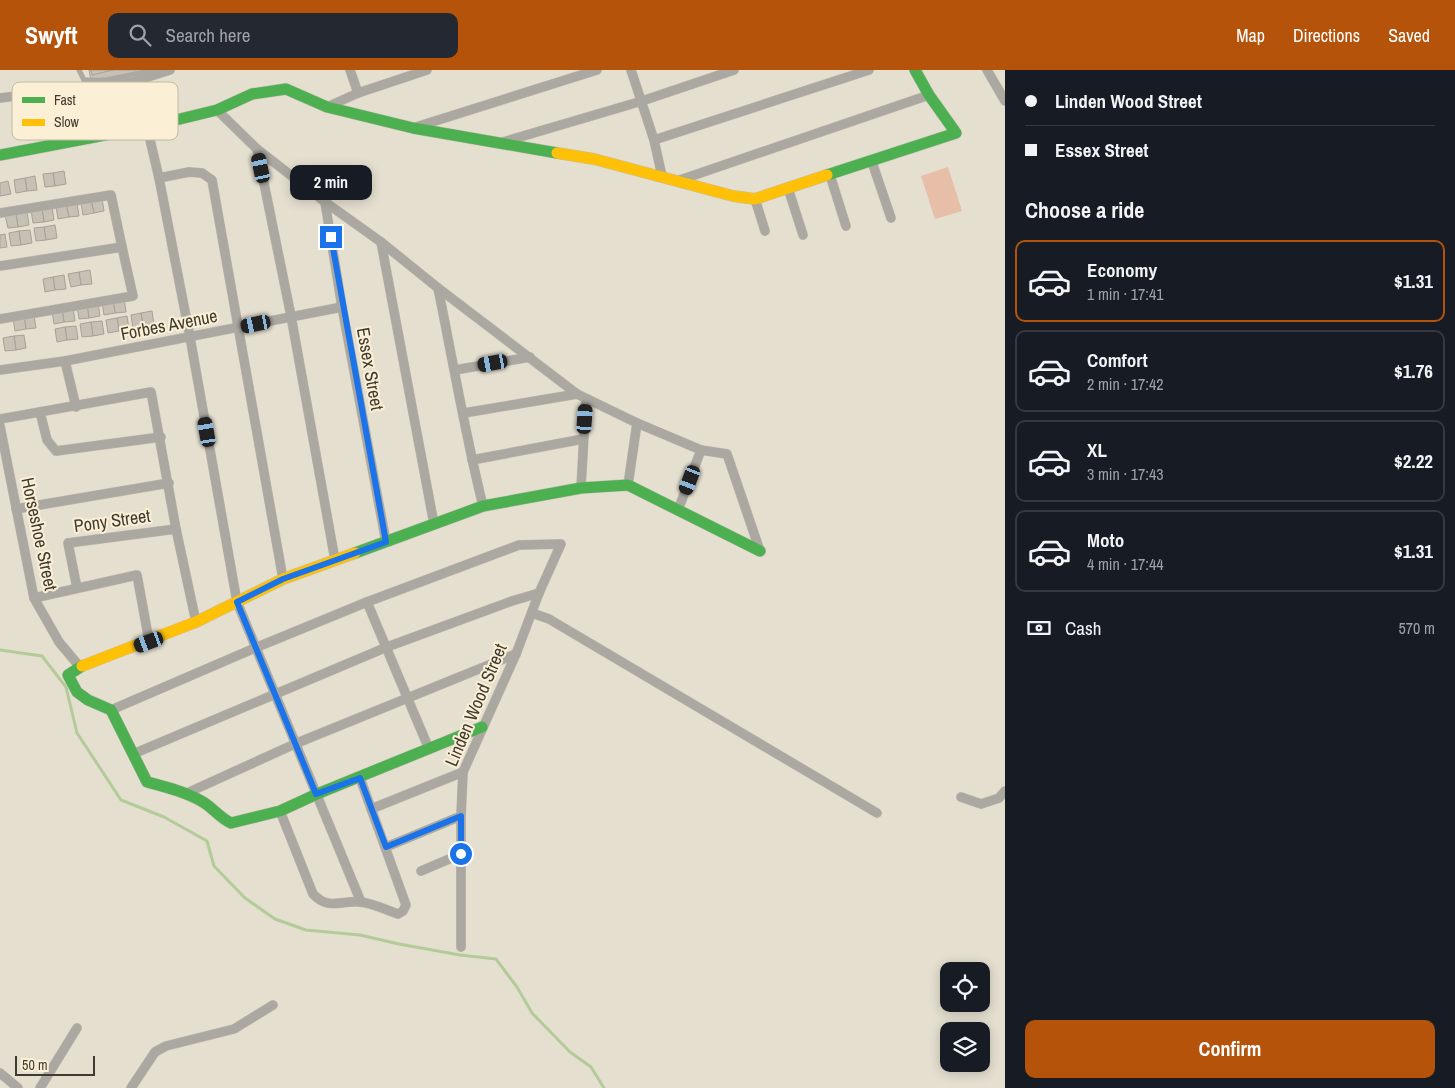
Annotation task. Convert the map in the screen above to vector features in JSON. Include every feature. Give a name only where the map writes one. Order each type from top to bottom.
[{"type":"street","points":[[132,82],[170,70]]},
{"type":"street","points":[[350,70],[358,92]]},
{"type":"street","points":[[327,107],[358,92],[427,70]]},
{"type":"street","points":[[413,128],[597,70]]},
{"type":"street","points":[[631,70],[654,140],[662,176]]},
{"type":"street","points":[[498,144],[642,101],[734,70]]},
{"type":"street","points":[[654,140],[869,70]]},
{"type":"street","points":[[178,119],[217,110],[252,94],[286,89],[327,107],[413,128],[594,159],[733,196],[755,199],[956,134],[929,95],[915,70]]},
{"type":"street","points":[[987,70],[1005,101]]},
{"type":"street","points":[[677,181],[929,95]]},
{"type":"street","points":[[217,110],[257,149],[325,202],[381,242],[577,394],[636,423],[701,450],[727,454],[760,552]]},
{"type":"street","points":[[0,155],[79,140]]},
{"type":"street","points":[[150,140],[160,178],[190,337],[237,602],[297,743],[361,902]]},
{"type":"street","points":[[257,149],[291,316],[334,560]]},
{"type":"street","points":[[872,162],[891,218]]},
{"type":"street","points":[[160,178],[189,172],[202,173],[212,180],[283,579]]},
{"type":"street","points":[[830,175],[846,226]]},
{"type":"street","points":[[788,188],[803,235]]},
{"type":"street","points":[[0,213],[111,196],[133,296],[0,319]]},
{"type":"street","points":[[755,199],[765,231]]},
{"type":"street","name":"Essex Street","points":[[325,202],[342,307],[386,542]]},
{"type":"street","points":[[381,242],[434,524]]},
{"type":"street","points":[[0,266],[122,247]]},
{"type":"street","points":[[438,288],[483,506]]},
{"type":"street","name":"Forbes Avenue","points":[[0,370],[65,361],[342,307]]},
{"type":"street","points":[[455,370],[530,357]]},
{"type":"street","points":[[65,361],[76,407]]},
{"type":"street","points":[[0,419],[76,407],[151,392],[176,529],[196,622]]},
{"type":"street","points":[[464,413],[577,394]]},
{"type":"street","points":[[580,488],[586,399]]},
{"type":"street","points":[[40,412],[47,440],[56,451],[160,437]]},
{"type":"street","points":[[628,485],[636,423]]},
{"type":"street","name":"Horseshoe Street","points":[[0,426],[34,598],[59,642],[80,667]]},
{"type":"street","points":[[472,460],[583,438]]},
{"type":"street","points":[[678,510],[701,450]]},
{"type":"street","points":[[16,509],[169,483]]},
{"type":"street","points":[[482,727],[360,778],[316,794],[280,811],[231,824],[224,821],[216,810],[209,805],[187,793],[148,782],[111,710],[88,700],[77,692],[68,675],[80,667],[149,642],[196,622],[283,579],[334,560],[483,506],[580,488],[628,485],[760,552]]},
{"type":"street","name":"Pony Street","points":[[76,588],[68,543],[176,529]]},
{"type":"street","name":"Linden Wood Street","points":[[367,602],[518,545],[561,544],[539,593],[516,654],[463,772],[461,947]]},
{"type":"street","points":[[34,598],[138,575],[149,642]]},
{"type":"street","points":[[133,754],[387,648],[512,600],[539,593]]},
{"type":"street","points":[[111,710],[367,602],[429,749]]},
{"type":"street","points":[[532,613],[549,619],[877,813]]},
{"type":"street","points":[[187,793],[297,743],[516,654]]},
{"type":"street","points":[[371,809],[463,772]]},
{"type":"street","points":[[280,811],[313,894],[319,901],[328,904],[361,902],[398,914],[403,911],[406,905],[360,778]]},
{"type":"street","points":[[961,797],[980,804],[999,798],[1005,791]]},
{"type":"street","points":[[386,847],[461,816]]},
{"type":"street","points":[[421,871],[461,854]]},
{"type":"street","points":[[131,1088],[155,1052],[166,1046],[234,1029],[273,1006]]},
{"type":"street","points":[[40,1088],[77,1028]]},
{"type":"street","points":[[0,1073],[18,1088]]},
{"type":"lane","points":[[79,70],[84,80],[106,80],[154,70]]},
{"type":"shaded area","points":[[948,167],[962,211],[935,219],[921,176]]},
{"type":"building","points":[[89,70],[141,70],[141,72],[91,80]]},
{"type":"building","points":[[91,70],[113,70],[92,75]]},
{"type":"building","points":[[64,171],[66,184],[55,186],[53,173]]},
{"type":"building","points":[[53,173],[55,186],[45,187],[43,174]]},
{"type":"building","points":[[35,176],[37,190],[27,191],[25,178]]},
{"type":"building","points":[[25,178],[27,191],[16,193],[14,180]]},
{"type":"building","points":[[8,181],[11,194],[0,196],[0,183]]},
{"type":"building","points":[[102,198],[104,211],[94,213],[91,200]]},
{"type":"building","points":[[91,200],[94,213],[83,215],[81,202]]},
{"type":"building","points":[[77,203],[79,216],[69,217],[66,204]]},
{"type":"building","points":[[66,204],[69,217],[58,219],[56,206]]},
{"type":"building","points":[[52,207],[54,220],[44,222],[42,209]]},
{"type":"building","points":[[42,209],[44,222],[33,223],[31,210]]},
{"type":"building","points":[[27,212],[29,225],[18,227],[16,214]]},
{"type":"building","points":[[16,214],[18,227],[8,228],[5,215]]},
{"type":"building","points":[[55,225],[57,238],[46,240],[44,227]]},
{"type":"building","points":[[44,227],[46,240],[36,241],[34,228]]},
{"type":"building","points":[[30,230],[32,243],[21,245],[19,231]]},
{"type":"building","points":[[19,231],[21,245],[11,246],[9,233]]},
{"type":"building","points":[[5,234],[7,247],[0,248],[0,235]]},
{"type":"building","points":[[90,270],[92,284],[81,285],[79,272]]},
{"type":"building","points":[[79,272],[81,285],[71,287],[68,274]]},
{"type":"building","points":[[64,275],[66,289],[55,290],[53,277]]},
{"type":"building","points":[[53,277],[55,290],[45,292],[43,279]]},
{"type":"building","points":[[124,298],[126,312],[115,313],[113,300]]},
{"type":"building","points":[[113,300],[115,313],[104,315],[102,302]]},
{"type":"building","points":[[98,303],[100,316],[89,318],[87,305]]},
{"type":"building","points":[[87,305],[89,318],[79,319],[77,306]]},
{"type":"building","points":[[73,308],[75,321],[64,322],[62,309]]},
{"type":"building","points":[[62,309],[64,322],[54,324],[52,311]]},
{"type":"building","points":[[152,311],[154,325],[143,326],[141,313]]},
{"type":"building","points":[[141,313],[143,326],[133,328],[131,315]]},
{"type":"building","points":[[34,315],[36,328],[26,329],[24,316]]},
{"type":"building","points":[[24,316],[26,329],[15,331],[13,318]]},
{"type":"building","points":[[127,316],[129,329],[119,331],[117,318]]},
{"type":"building","points":[[117,318],[119,331],[108,333],[106,320]]},
{"type":"building","points":[[102,321],[104,334],[93,336],[91,322]]},
{"type":"building","points":[[91,322],[93,336],[82,337],[80,324]]},
{"type":"building","points":[[76,326],[78,339],[67,340],[65,327]]},
{"type":"building","points":[[65,327],[67,340],[57,342],[55,329]]},
{"type":"building","points":[[24,335],[26,348],[16,350],[14,336]]},
{"type":"building","points":[[14,336],[16,350],[5,351],[3,338]]},
{"type":"waterway","points":[[0,650],[42,656],[66,687],[77,733],[121,800],[164,817],[207,841],[214,866],[245,898],[275,919],[306,930],[360,935],[460,955],[496,959],[517,987],[532,1013],[570,1052],[591,1067],[604,1088]]},
{"type":"traffic: fast","points":[[827,175],[956,133],[929,95],[915,70]]},
{"type":"traffic: fast","points":[[178,119],[217,110],[252,94],[286,89],[327,107],[413,128],[557,153]]},
{"type":"traffic: fast","points":[[0,155],[79,140]]},
{"type":"traffic: fast","points":[[355,553],[483,506],[581,488],[628,485],[760,551]]},
{"type":"traffic: fast","points":[[82,666],[68,675],[77,692],[88,700],[111,710],[147,782],[196,798],[207,804],[231,823],[280,811],[482,727]]},
{"type":"traffic: slow","points":[[557,153],[594,159],[733,196],[755,199],[827,175]]},
{"type":"traffic: slow","points":[[82,666],[196,622],[283,579],[355,553]]},
{"type":"route","points":[[331,237],[342,307],[386,542],[283,579],[237,602],[297,743],[316,794],[360,778],[386,847],[461,816],[461,854]]}]
